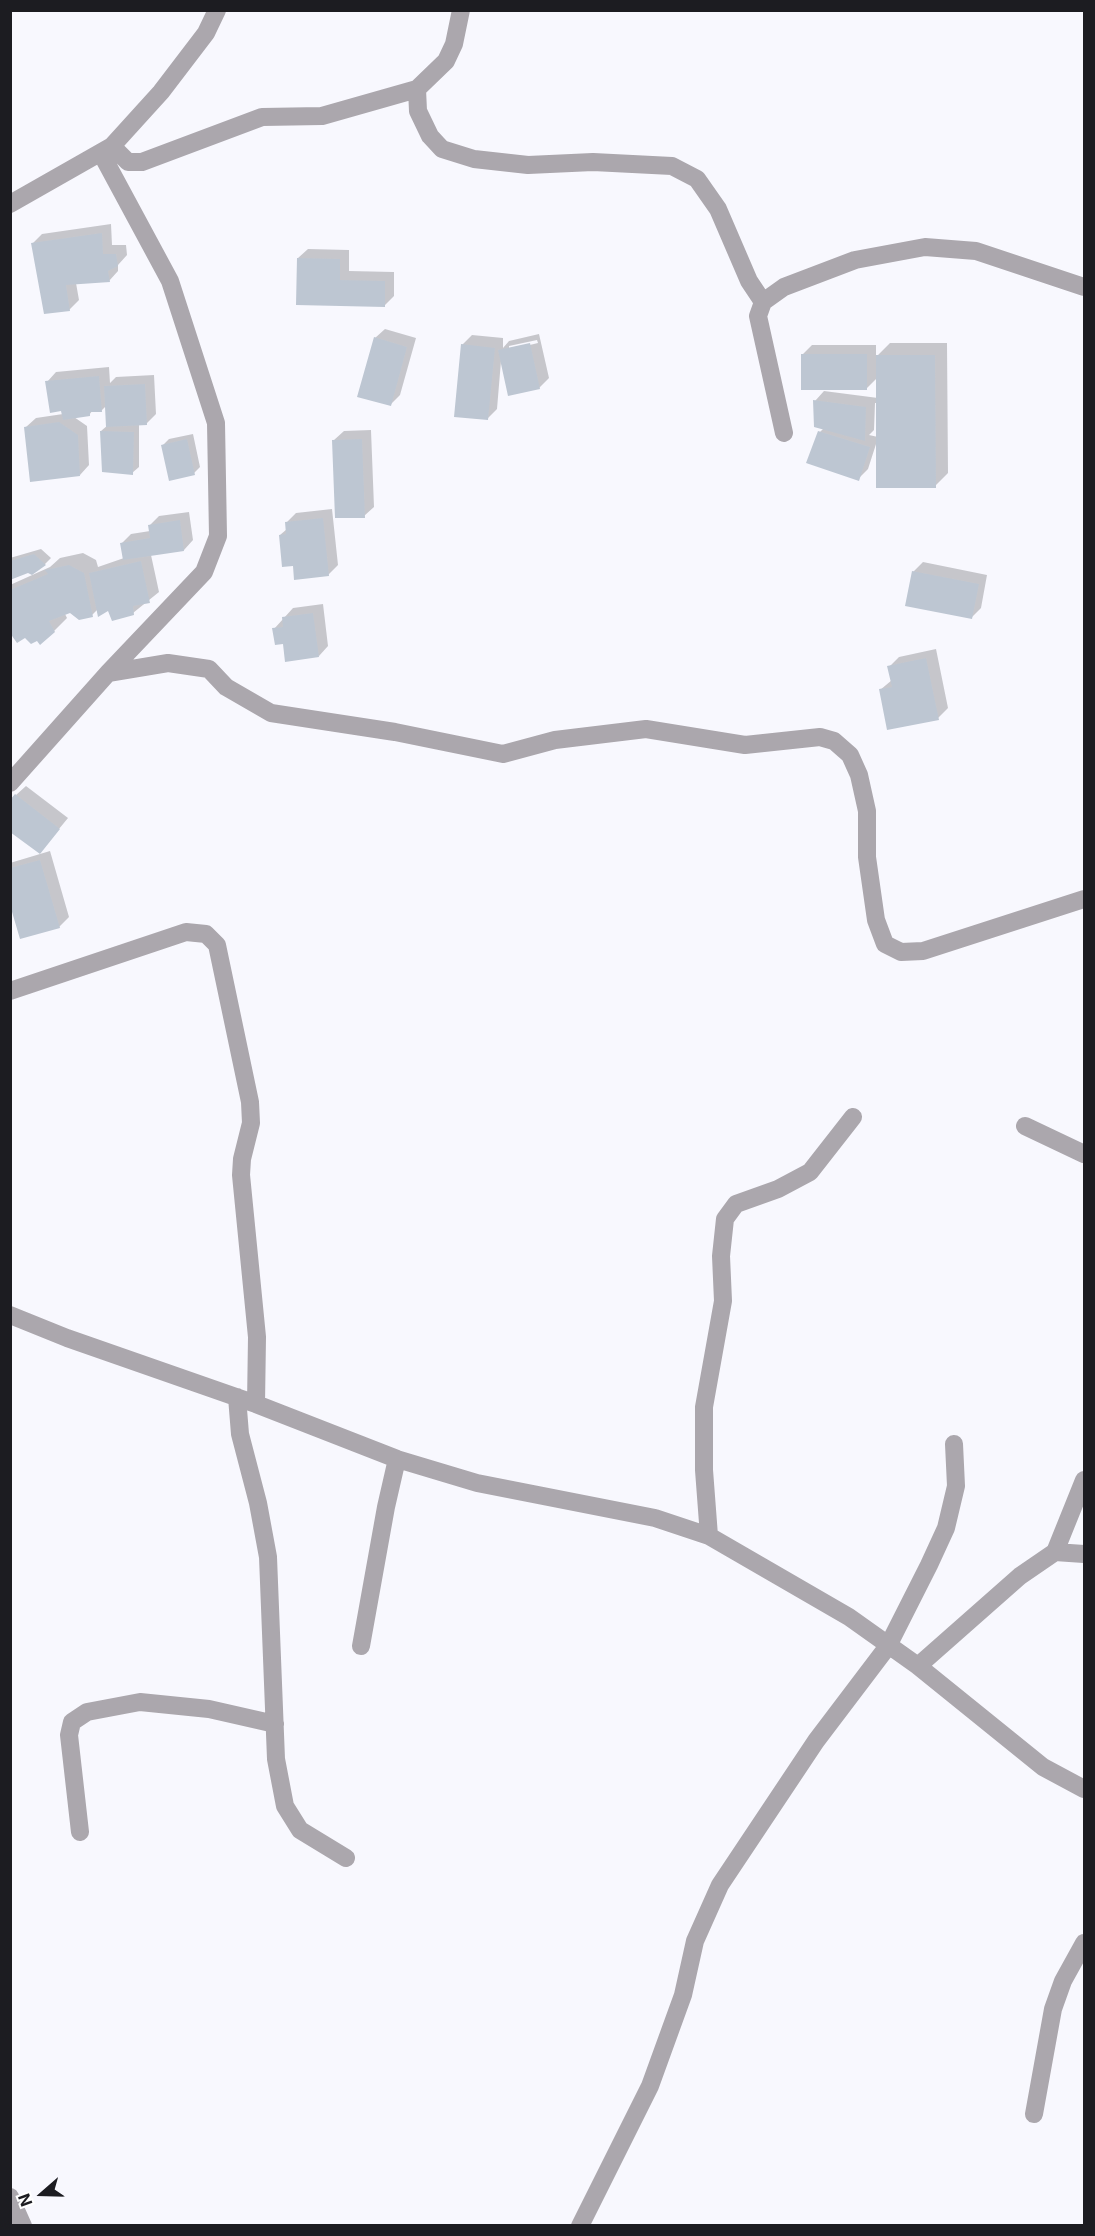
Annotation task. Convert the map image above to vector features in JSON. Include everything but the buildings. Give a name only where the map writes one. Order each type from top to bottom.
[{"type":"street","points":[[10,204],[107,150],[181,67],[206,33],[217,10]]},
{"type":"street","points":[[107,150],[128,162],[142,162],[262,117],[322,116],[417,89],[446,61],[454,44],[461,10]]},
{"type":"street","points":[[417,89],[418,111],[429,136],[442,149],[474,159],[528,165],[592,162],[672,166],[697,179],[708,192],[749,281],[763,302]]},
{"type":"street","points":[[10,783],[108,673],[204,572],[218,536],[216,423],[170,281],[107,150]]},
{"type":"street","points":[[784,433],[759,330],[758,316],[763,302],[784,287],[855,260],[925,247],[976,251],[1084,287]]},
{"type":"street","points":[[108,673],[168,663],[209,669],[226,687],[271,713],[395,732],[502,754],[555,740],[646,729],[745,745],[820,736],[834,741],[850,755],[859,775],[867,812],[867,856],[876,920],[885,944],[901,952],[923,951],[1084,899]]},
{"type":"street","points":[[10,991],[186,933],[206,934],[217,945],[250,1102],[251,1123],[242,1159],[241,1175],[257,1337],[256,1404]]},
{"type":"street","points":[[709,1536],[704,1470],[704,1407],[723,1300],[721,1256],[725,1220],[736,1204],[778,1189],[810,1173],[853,1117]]},
{"type":"street","points":[[1025,1126],[1084,1154]]},
{"type":"street","points":[[10,1315],[67,1338],[237,1397],[397,1458],[477,1483],[655,1518],[709,1536],[806,1590],[849,1617],[918,1666],[1043,1767],[1084,1789]]},
{"type":"street","points":[[237,1397],[240,1434],[258,1503],[268,1557],[276,1759],[285,1806],[300,1830],[346,1858]]},
{"type":"street","points":[[580,2226],[650,2086],[683,1995],[695,1941],[720,1885],[816,1741],[888,1646],[946,1527],[956,1486],[954,1444]]},
{"type":"street","points":[[361,1646],[397,1458]]},
{"type":"street","points":[[918,1666],[1020,1576],[1055,1552],[1084,1480]]},
{"type":"street","points":[[1055,1552],[1084,1554]]},
{"type":"street","points":[[80,1832],[69,1735],[72,1722],[87,1712],[140,1702],[209,1709],[275,1724]]},
{"type":"street","points":[[1034,2114],[1053,2010],[1063,1981],[1084,1943]]},
{"type":"street","points":[[10,2197],[23,2226]]}]
